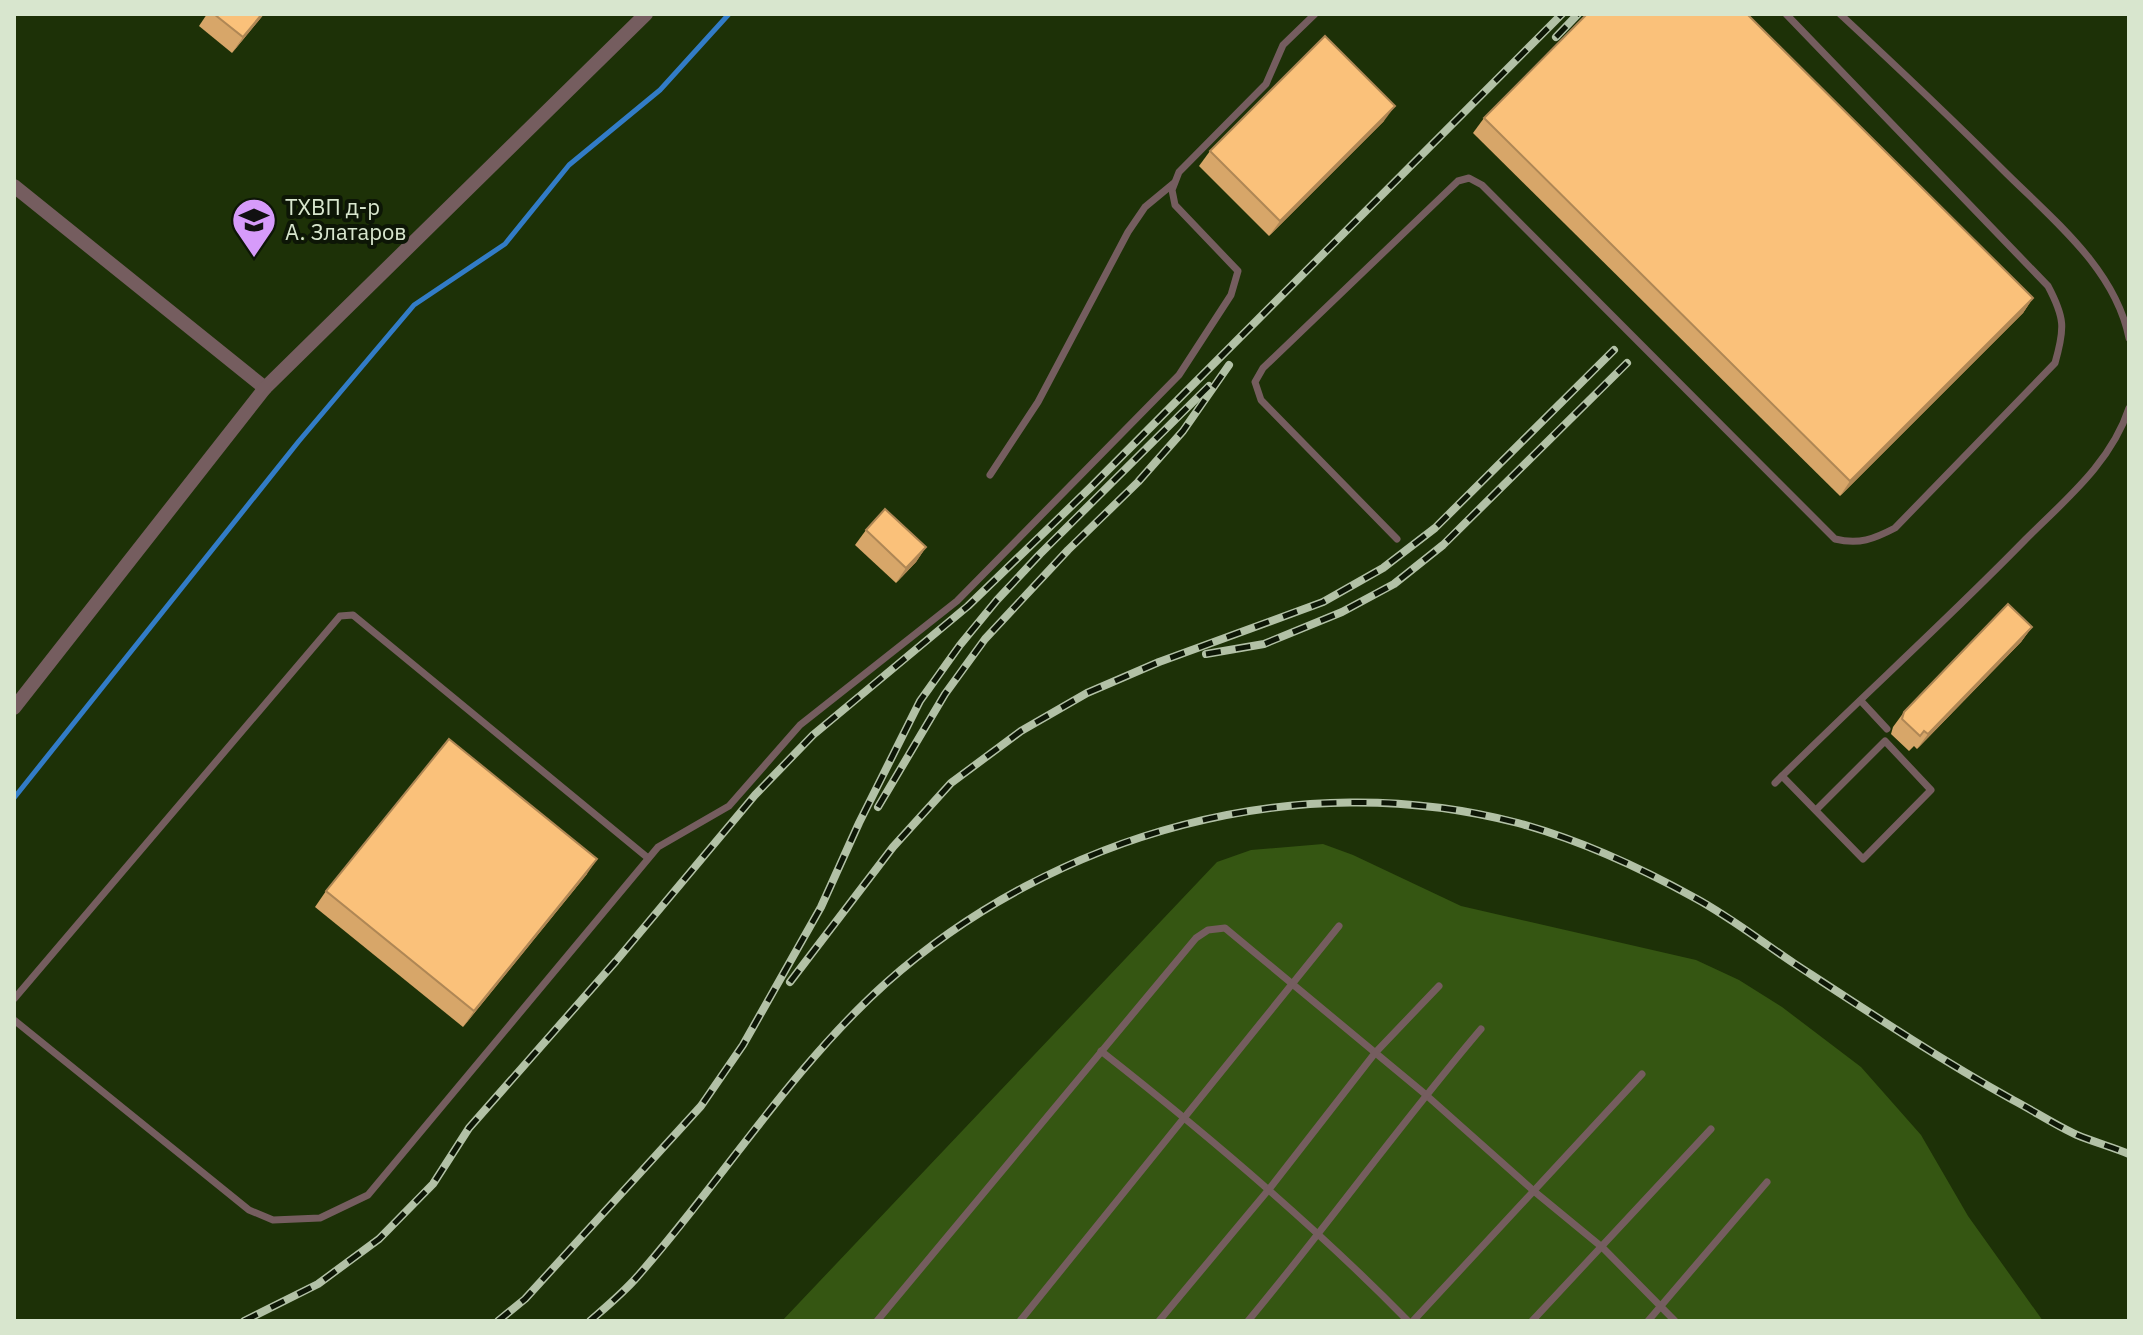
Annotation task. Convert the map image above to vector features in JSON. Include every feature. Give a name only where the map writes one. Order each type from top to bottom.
[{"type":"street","points":[[14,708],[265,388],[646,14]]},
{"type":"street","points":[[14,186],[265,388]]},
{"type":"lane","points":[[14,1020],[249,1210],[273,1220],[320,1218],[368,1195],[658,847],[729,806],[800,725],[957,601],[1179,375],[1231,295],[1238,271],[1175,205],[1172,190],[1175,181],[1179,172],[1266,84],[1283,45],[1315,14]]},
{"type":"lane","points":[[1397,539],[1261,400],[1255,382],[1274,357],[1458,181],[1469,178],[1482,185],[1835,539],[1849,542],[1872,540],[1895,528],[2055,363],[2061,341],[2061,310],[2048,286],[1786,14]]},
{"type":"lane","points":[[1840,14],[1929,96],[2082,249],[2125,319],[2129,338]]},
{"type":"lane","points":[[990,475],[1038,402],[1128,232],[1145,207],[1175,181]]},
{"type":"lane","points":[[1775,783],[1998,569],[2102,461],[2121,433],[2129,408]]},
{"type":"lane","points":[[14,999],[340,616],[353,615],[648,858]]},
{"type":"lane","points":[[1861,701],[1887,729]]},
{"type":"lane","points":[[1782,776],[1863,859],[1931,790],[1885,741],[1816,810]]},
{"type":"lane","points":[[1020,1321],[1339,926]]},
{"type":"lane","points":[[877,1321],[1196,938],[1208,930],[1225,928],[1291,986],[1425,1094],[1603,1248],[1675,1321]]},
{"type":"lane","points":[[1162,1320],[1375,1053],[1439,986]]},
{"type":"lane","points":[[1248,1321],[1321,1234],[1425,1094],[1481,1029]]},
{"type":"lane","points":[[1101,1051],[1270,1188],[1411,1321],[1535,1192],[1642,1074]]},
{"type":"lane","points":[[1532,1321],[1711,1129]]},
{"type":"lane","points":[[1648,1321],[1767,1182]]},
{"type":"green space","points":[[1323,844],[1461,906],[1696,960],[1739,980],[1782,1007],[1861,1067],[1921,1135],[1968,1216],[2043,1321],[782,1321],[1217,862],[1251,850]]},
{"type":"building","points":[[214,14],[262,14],[243,37]]},
{"type":"building","points":[[1587,14],[1747,14],[2033,298],[1850,481],[1484,118]]},
{"type":"building","points":[[1325,36],[1395,106],[1280,221],[1210,151]]},
{"type":"building","points":[[885,509],[926,547],[906,568],[866,530]]},
{"type":"building","points":[[2008,604],[2032,627],[1928,734],[1924,731],[1920,736],[1902,719],[1904,712]]},
{"type":"building","points":[[449,739],[597,859],[474,1011],[326,891]]},
{"type":"waterway","points":[[14,798],[299,441],[414,305],[505,244],[569,165],[660,90],[729,14]]},
{"type":"railway","points":[[244,1321],[318,1284],[379,1239],[433,1184],[469,1128],[616,961],[755,795],[813,735],[968,606],[1090,488],[1562,14]]},
{"type":"railway","points":[[1556,37],[1578,14]]},
{"type":"railway","points":[[790,982],[893,847],[951,783],[1021,731],[1087,693],[1159,662],[1323,602],[1383,568],[1435,528],[1614,350]]},
{"type":"railway","points":[[1206,654],[1264,644],[1342,612],[1394,584],[1443,545],[1627,363]]},
{"type":"railway","points":[[878,807],[945,694],[985,639],[1068,550],[1138,482],[1183,431],[1229,365]]},
{"type":"railway","points":[[498,1321],[525,1299],[701,1106],[743,1045],[821,907],[920,701],[960,645],[1040,554],[1209,386]]},
{"type":"railway","points":[[590,1321],[637,1277],[668,1241],[788,1088],[851,1016],[886,983],[953,931],[1025,887],[1102,851],[1183,825],[1266,809],[1350,802],[1435,807],[1518,823],[1609,855],[1708,905],[1957,1068],[2061,1127],[2129,1154]]},
{"type":"place","name":"ТХВП д-р А. Златаров","points":[[254,259]]}]
